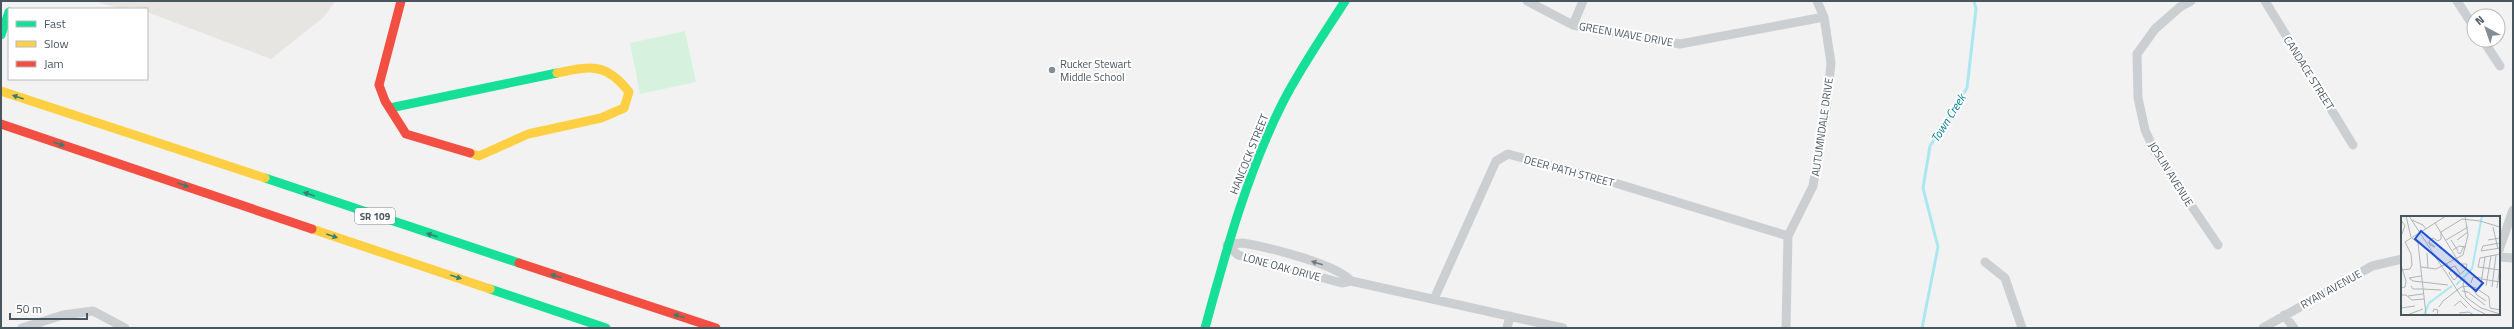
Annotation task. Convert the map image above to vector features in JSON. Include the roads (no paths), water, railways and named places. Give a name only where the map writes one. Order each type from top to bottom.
[{"type":"main road","points":[[390,108],[589,66],[606,70],[620,80],[629,92],[624,108],[601,118],[528,134],[479,156],[406,134],[390,108],[379,85],[401,1]]},
{"type":"main road","name":"HANCOCK STREET","points":[[1205,328],[1227,245],[1261,153],[1283,102],[1345,1]]},
{"type":"main road","points":[[1,35],[8,13]]},
{"type":"main road","name":"SR 109","points":[[1,91],[716,328]]},
{"type":"main road","points":[[1,124],[606,328]]},
{"type":"street","name":"GREEN WAVE DRIVE","points":[[1527,1],[1573,25],[1680,44],[1824,17]]},
{"type":"street","points":[[1573,25],[1583,1]]},
{"type":"street","name":"AUTUMNDALE DRIVE","points":[[1786,328],[1788,236],[1813,186],[1822,143],[1831,62],[1824,17],[1818,1]]},
{"type":"street","name":"JOSLIN AVENUE","points":[[2191,1],[2180,7],[2155,29],[2137,54],[2138,98],[2145,130],[2155,152],[2218,245]]},
{"type":"street","name":"CANDACE STREET","points":[[2265,1],[2353,145]]},
{"type":"street","points":[[2457,1],[2466,15]]},
{"type":"street","points":[[2488,48],[2500,66]]},
{"type":"street","name":"DEER PATH STREET","points":[[1434,299],[1496,162],[1508,154],[1615,183],[1788,236]]},
{"type":"street","points":[[2500,247],[2513,210]]},
{"type":"street","name":"LONE OAK DRIVE","points":[[1227,245],[1241,243],[1320,263],[1344,273],[1351,281]]},
{"type":"street","name":"LONE OAK DRIVE","points":[[1227,245],[1238,255],[1342,283],[1351,281],[1563,328]]},
{"type":"street","points":[[2500,257],[2513,258]]},
{"type":"street","name":"RYAN AVENUE","points":[[2263,328],[2372,266],[2401,259]]},
{"type":"street","points":[[1985,262],[2005,278],[2022,328]]},
{"type":"street","points":[[22,328],[63,315],[94,311],[125,328]]},
{"type":"street","points":[[2284,315],[2294,328]]},
{"type":"street","points":[[1507,328],[1510,316]]},
{"type":"waterway","name":"Town Creek","points":[[1922,328],[1938,247],[1923,188],[1930,146],[1967,88],[1976,9],[1974,1]]},
{"type":"place","name":"Rucker Stewart Middle School","points":[[1052,70]]}]
